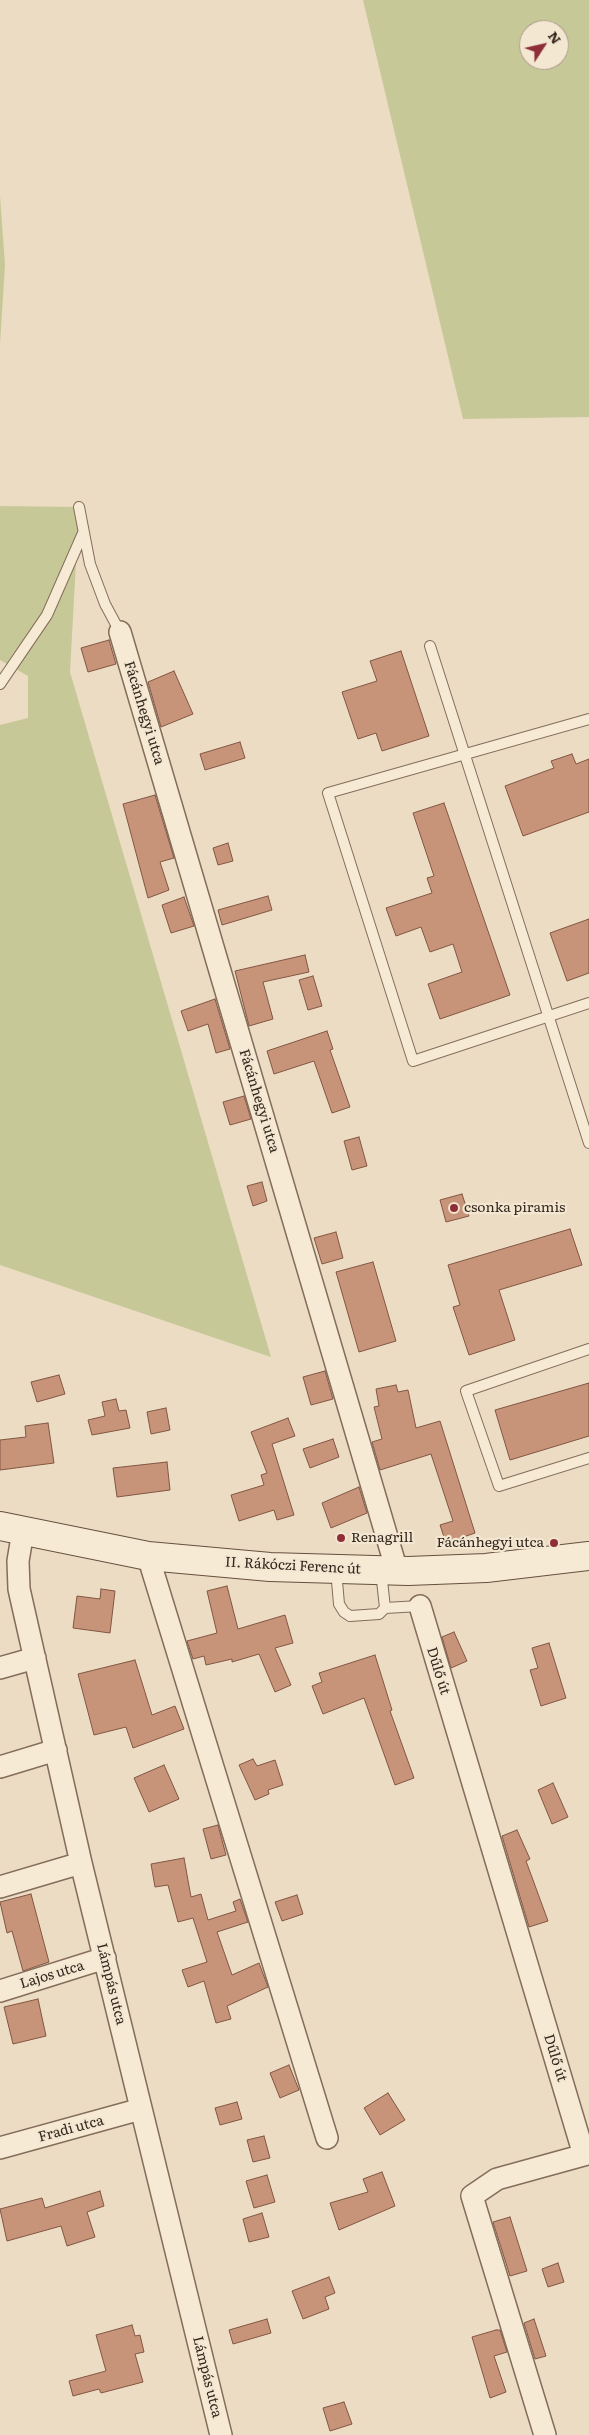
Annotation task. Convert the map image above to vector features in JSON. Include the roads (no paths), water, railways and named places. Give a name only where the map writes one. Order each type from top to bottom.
[{"type":"main road","name":"II. Rákóczi Ferenc út","points":[[12,1528],[148,1556],[270,1567],[389,1570],[486,1568],[589,1556]]},
{"type":"street","name":"Fácánhegyi utca","points":[[120,632],[389,1570]]},
{"type":"street","name":"Lámpás utca","points":[[12,1528],[18,1573],[35,1658],[81,1862],[221,2435]]},
{"type":"street","points":[[148,1556],[326,2138]]},
{"type":"street","name":"Dűlő út","points":[[420,1606],[584,2155],[497,2179],[472,2196],[545,2435]]},
{"type":"street","points":[[0,1668],[35,1658]]},
{"type":"street","points":[[0,1767],[56,1750]]},
{"type":"street","points":[[0,1887],[81,1862]]},
{"type":"street","name":"Lajos utca","points":[[0,1991],[105,1958]]},
{"type":"street","name":"Fradi utca","points":[[0,2148],[141,2109]]},
{"type":"lane","points":[[79,507],[90,564],[105,604],[120,632]]},
{"type":"lane","points":[[0,684],[47,615],[83,533]]},
{"type":"lane","points":[[430,646],[589,1143]]},
{"type":"lane","points":[[589,719],[328,793],[413,1061],[589,1003]]},
{"type":"lane","points":[[589,1349],[466,1391],[499,1486],[589,1458]]},
{"type":"lane","points":[[336,1569],[339,1604],[344,1612],[350,1616],[379,1614],[385,1608],[389,1570]]},
{"type":"lane","points":[[385,1608],[420,1606]]},
{"type":"place","name":"csonka piramis","points":[[454,1208]]},
{"type":"place","name":"Renagrill","points":[[341,1538]]},
{"type":"place","name":"Fácánhegyi utca","points":[[554,1543]]}]
